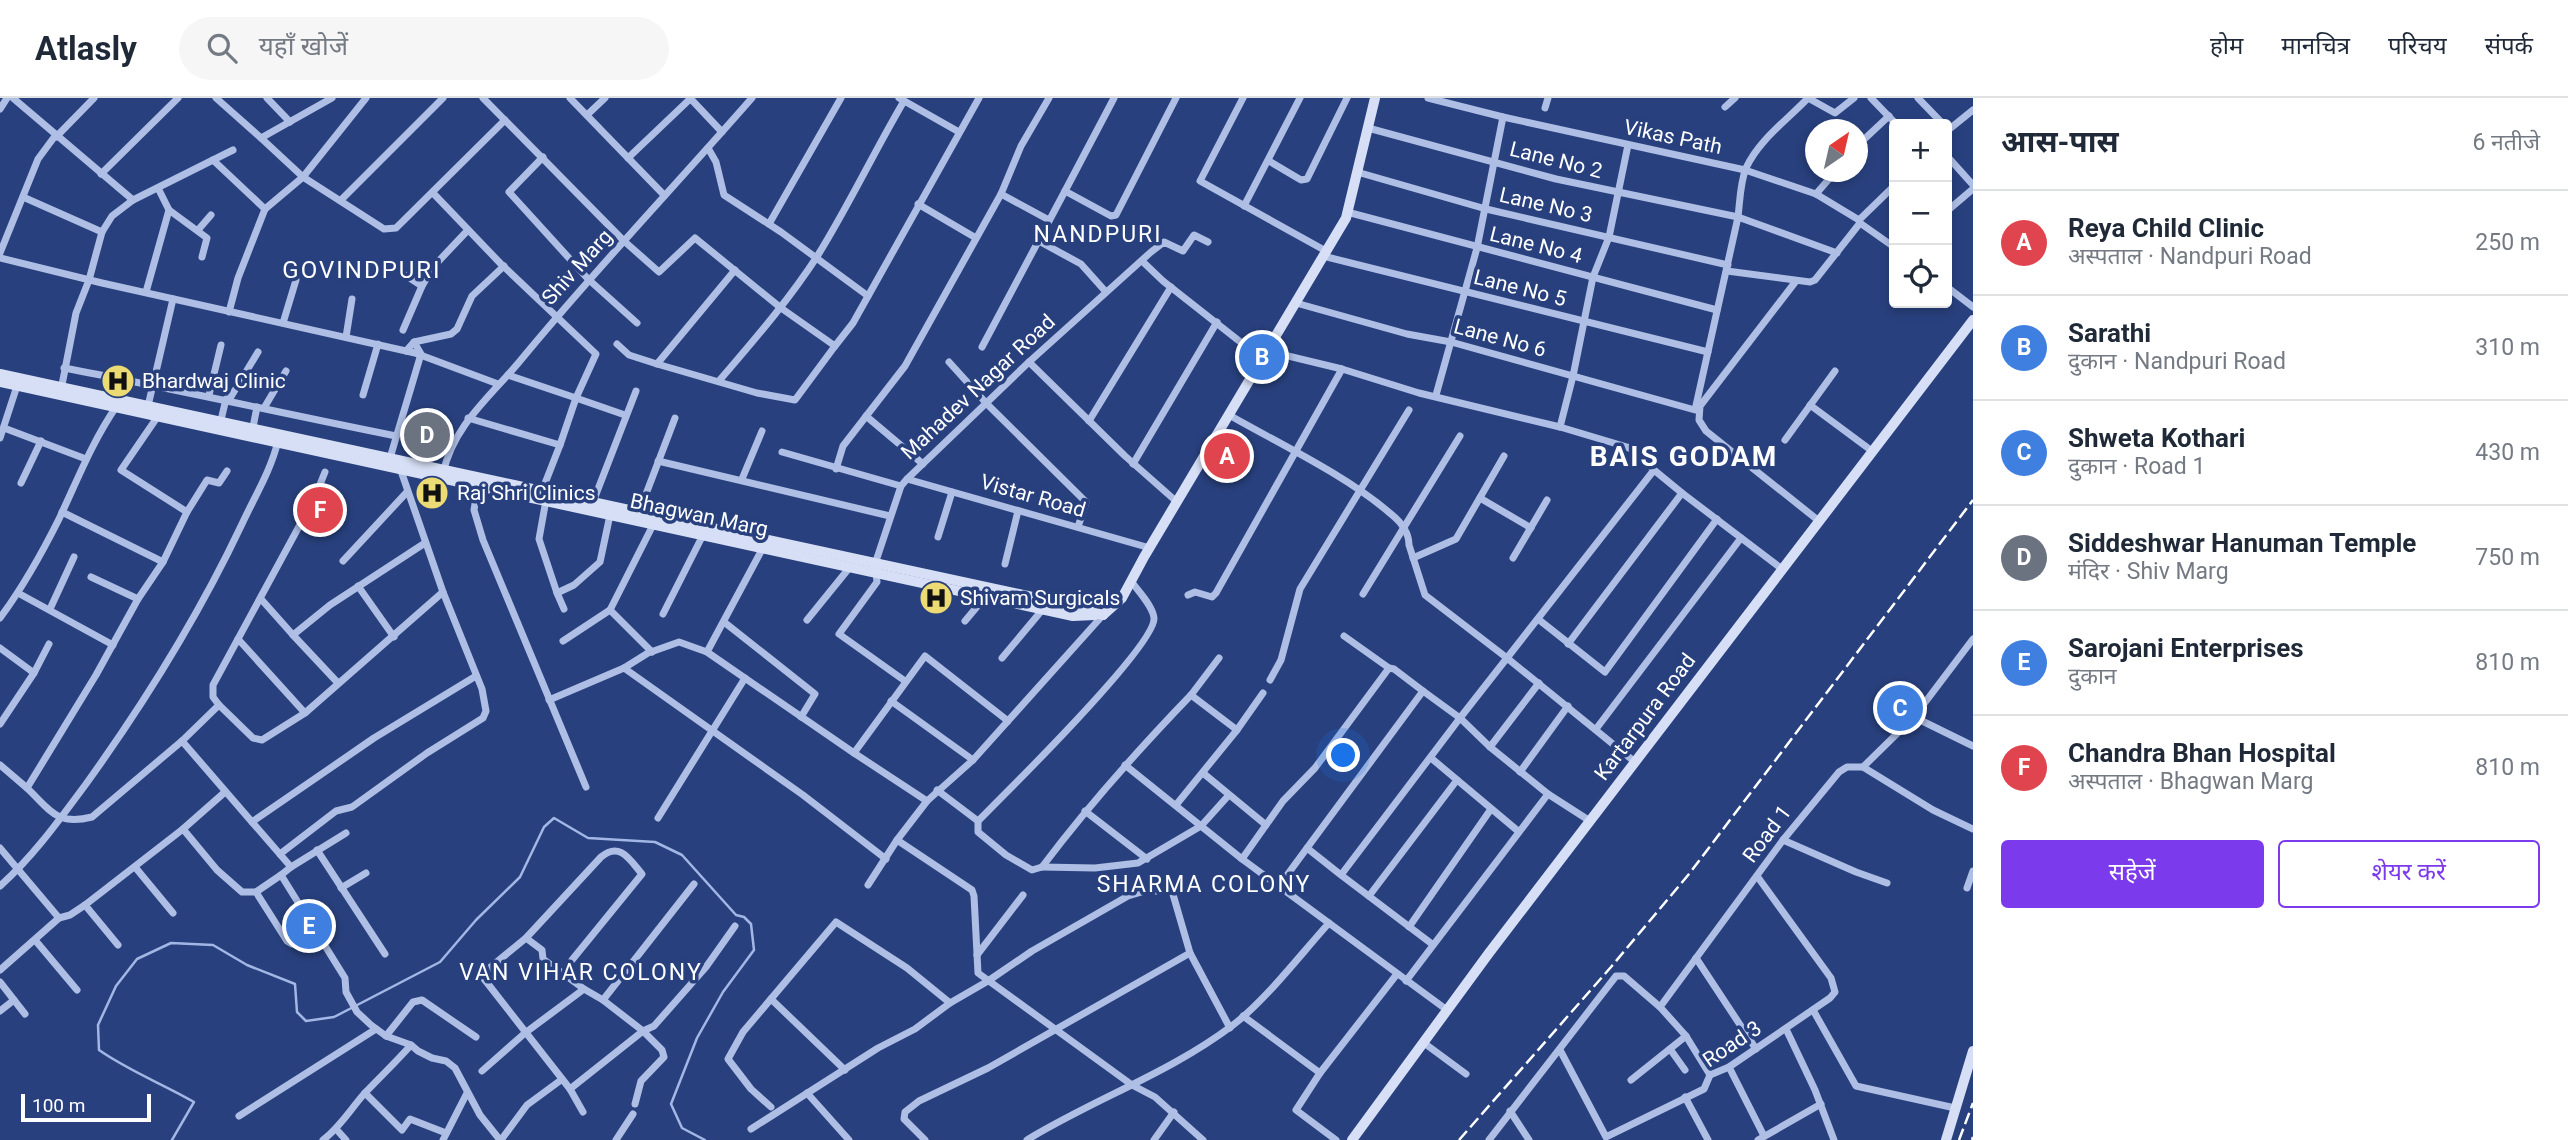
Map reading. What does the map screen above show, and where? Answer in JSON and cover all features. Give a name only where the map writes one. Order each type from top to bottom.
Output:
[{"type":"street","points":[[0,108],[7,98]]},
{"type":"street","points":[[13,98],[133,200]]},
{"type":"street","points":[[94,98],[56,136],[38,159],[0,255],[89,280],[421,354],[498,384]]},
{"type":"street","points":[[101,174],[178,98]]},
{"type":"street","points":[[216,98],[303,177],[384,229],[396,228],[505,120]]},
{"type":"street","points":[[267,98],[290,122]]},
{"type":"street","points":[[261,138],[332,98]]},
{"type":"street","points":[[229,312],[238,278],[265,209],[303,177],[366,98]]},
{"type":"street","points":[[341,200],[443,98]]},
{"type":"street","points":[[483,98],[624,241],[659,272],[695,238],[781,307],[835,346]]},
{"type":"street","points":[[570,98],[664,195]]},
{"type":"street","points":[[587,115],[605,98]]},
{"type":"street","points":[[628,158],[690,98],[722,132]]},
{"type":"street","name":"Shiv Marg","points":[[442,474],[449,452],[468,418],[508,375],[588,279],[752,98]]},
{"type":"street","points":[[769,224],[841,98]]},
{"type":"street","points":[[617,344],[629,355],[757,393],[795,400],[853,323],[978,98]]},
{"type":"street","points":[[836,469],[844,446],[905,366],[1001,194],[1021,146],[1049,98]]},
{"type":"street","points":[[982,347],[1114,98]]},
{"type":"street","points":[[1065,191],[1111,216],[1116,215],[1177,98]]},
{"type":"street","points":[[1244,206],[1300,98]]},
{"type":"street","points":[[1269,161],[1301,180],[1307,179],[1348,98]]},
{"type":"street","points":[[868,885],[897,840],[927,801],[973,760],[1103,615],[1122,598],[1347,212],[1375,98]]},
{"type":"street","name":"Vikas Path","points":[[1428,98],[1745,170],[1816,194],[1891,245]]},
{"type":"street","points":[[1545,108],[1548,98]]},
{"type":"street","points":[[1725,107],[1735,98]]},
{"type":"street","points":[[1708,352],[1728,268],[1745,170],[1768,137],[1808,98],[1835,113],[1854,98]]},
{"type":"street","points":[[1871,98],[1892,119]]},
{"type":"street","points":[[1918,98],[1938,119]]},
{"type":"street","points":[[719,381],[781,307],[816,258],[840,219],[902,99],[959,132]]},
{"type":"street","name":"Lane No 5","points":[[1240,99],[1200,181],[1325,253],[1465,292],[1708,352]]},
{"type":"street","points":[[1952,124],[1973,110]]},
{"type":"street","points":[[1868,136],[1889,116]]},
{"type":"street","points":[[1436,395],[1477,248],[1503,117]]},
{"type":"street","name":"Lane No 2","points":[[1368,128],[1618,193],[1738,217],[1838,253]]},
{"type":"street","points":[[1560,427],[1593,277],[1609,237],[1628,145]]},
{"type":"street","points":[[708,148],[716,162],[724,195],[868,296]]},
{"type":"street","points":[[61,391],[76,313],[89,280],[102,232],[113,216],[133,200],[233,150]]},
{"type":"street","points":[[543,157],[509,192],[588,279],[637,323]]},
{"type":"street","points":[[213,160],[265,209]]},
{"type":"street","points":[[1952,162],[1973,187],[1952,206]]},
{"type":"street","name":"Lane No 3","points":[[1357,172],[1486,209],[1728,268],[1796,281]]},
{"type":"street","points":[[1816,194],[1826,182]]},
{"type":"street","points":[[158,188],[169,210],[198,230],[208,241],[202,257]]},
{"type":"street","points":[[1819,521],[1706,431],[1699,421],[1700,405],[1796,281],[1815,280],[1860,222],[1889,191]]},
{"type":"street","points":[[432,193],[503,266],[596,354],[576,398],[544,496],[539,539],[564,609]]},
{"type":"street","points":[[1001,194],[1049,220]]},
{"type":"street","points":[[23,197],[102,232]]},
{"type":"street","points":[[918,204],[976,238]]},
{"type":"street","points":[[146,292],[169,210]]},
{"type":"street","name":"Lane No 4","points":[[1347,212],[1717,310]]},
{"type":"street","points":[[198,230],[211,215]]},
{"type":"street","points":[[402,330],[434,266],[468,230]]},
{"type":"street","name":"Mahadev Nagar Road","points":[[905,681],[839,634],[877,582],[876,568],[901,486],[1029,362],[1164,242],[1183,251],[1194,234],[1208,242]]},
{"type":"street","points":[[1037,240],[1081,264],[1106,292]]},
{"type":"street","points":[[1142,261],[1171,287],[1264,355],[1342,369],[1419,393],[1560,427],[1627,447],[1637,452],[1682,493],[1782,569]]},
{"type":"street","points":[[406,351],[414,342],[451,334],[457,329],[472,296],[503,266]]},
{"type":"street","points":[[657,363],[734,270]]},
{"type":"street","points":[[405,275],[422,286]]},
{"type":"street","points":[[283,323],[296,280]]},
{"type":"street","points":[[1089,421],[1171,287]]},
{"type":"street","points":[[1952,291],[1973,307]]},
{"type":"street","points":[[148,406],[173,299]]},
{"type":"street","points":[[346,337],[352,299]]},
{"type":"street","name":"Lane No 6","points":[[1296,303],[1408,334],[1451,342],[1695,410],[1708,352]]},
{"type":"street","name":"Kartarpura Road","points":[[1352,1140],[1590,821],[1973,320]]},
{"type":"street","points":[[1133,464],[1217,322]]},
{"type":"street","points":[[390,458],[421,354],[414,342]]},
{"type":"street","points":[[209,395],[221,345]]},
{"type":"street","points":[[363,395],[378,345]]},
{"type":"street","points":[[221,420],[228,400],[258,352]]},
{"type":"street","points":[[949,362],[987,404],[1086,502],[1078,527]]},
{"type":"street","points":[[1029,362],[1133,464],[1177,502]]},
{"type":"street","points":[[64,368],[209,395],[396,436]]},
{"type":"street","points":[[1188,595],[1195,592],[1212,597],[1216,593],[1342,369]]},
{"type":"street","points":[[253,427],[260,408],[286,371]]},
{"type":"street","points":[[1785,440],[1835,371]]},
{"type":"street","name":"Bhagwan Marg","points":[[0,374],[116,407],[278,437],[400,468],[442,474],[544,496],[610,515],[637,517],[653,525],[704,532]]},
{"type":"street","points":[[508,375],[625,415]]},
{"type":"street","name":"Bhagwan Marg","points":[[0,383],[61,391],[221,420],[253,427],[278,437]]},
{"type":"street","points":[[0,438],[18,386]]},
{"type":"street","points":[[593,502],[636,391]]},
{"type":"street","points":[[1810,405],[1872,451]]},
{"type":"street","points":[[0,618],[3,607],[18,593],[62,512],[98,434],[116,407]]},
{"type":"street","points":[[1270,681],[1281,660],[1300,589],[1409,410]]},
{"type":"street","points":[[1229,415],[1360,491],[1392,515],[1409,537],[1409,545],[1425,595],[1568,706],[1635,762]]},
{"type":"street","points":[[158,416],[121,470],[187,512]]},
{"type":"street","points":[[866,416],[923,464]]},
{"type":"street","points":[[468,418],[560,444]]},
{"type":"street","points":[[637,517],[675,418]]},
{"type":"street","points":[[4,428],[86,459]]},
{"type":"street","points":[[742,479],[762,431]]},
{"type":"street","points":[[1363,594],[1460,436]]},
{"type":"street","points":[[0,886],[61,818],[155,684],[224,561],[269,470],[278,437]]},
{"type":"street","points":[[22,483],[41,441]]},
{"type":"street","name":"Bhagwan Marg","points":[[329,449],[390,458],[478,485],[593,502],[637,517],[704,532],[1074,606],[1103,615]]},
{"type":"street","points":[[782,452],[901,486]]},
{"type":"street","points":[[1413,558],[1456,539],[1504,456]]},
{"type":"street","points":[[658,461],[890,516]]},
{"type":"street","points":[[280,854],[336,811],[352,807],[427,753],[483,718],[486,702],[443,592],[400,468]]},
{"type":"street","points":[[1341,875],[1654,470]]},
{"type":"street","points":[[27,788],[113,645],[138,598],[163,562],[187,512],[207,480],[219,483],[227,471]]},
{"type":"street","points":[[325,472],[315,498],[213,685],[214,696],[219,705],[257,741],[262,740],[305,713],[443,592]]},
{"type":"street","name":"Vistar Road","points":[[907,479],[1150,548]]},
{"type":"street","points":[[478,485],[474,510],[477,520],[586,787]]},
{"type":"street","points":[[342,561],[407,492]]},
{"type":"street","points":[[939,537],[952,492]]},
{"type":"street","points":[[1568,644],[1682,493]]},
{"type":"street","points":[[1480,498],[1531,528]]},
{"type":"street","points":[[1513,558],[1547,500]]},
{"type":"street","points":[[1005,564],[1018,511]]},
{"type":"street","points":[[62,512],[163,562]]},
{"type":"street","points":[[557,593],[574,585],[600,562],[610,515]]},
{"type":"street","points":[[1538,620],[1605,672],[1717,519]]},
{"type":"street","points":[[563,641],[610,610],[653,525]]},
{"type":"street","points":[[663,614],[704,532]]},
{"type":"street","points":[[1596,729],[1741,538]]},
{"type":"street","points":[[293,635],[358,586],[425,542]]},
{"type":"street","points":[[707,652],[764,545]]},
{"type":"street","name":"Bhagwan Marg","points":[[764,545],[850,567],[876,568],[1073,616],[1103,615]]},
{"type":"street","points":[[50,608],[74,556]]},
{"type":"street","points":[[807,620],[850,567]]},
{"type":"street","points":[[92,577],[138,598]]},
{"type":"street","points":[[1131,581],[1154,617],[1144,641],[1073,725],[978,821],[978,832],[1006,855],[1032,870],[1042,867],[1095,868],[1138,863],[1201,826],[1228,796]]},
{"type":"street","points":[[358,586],[394,637]]},
{"type":"street","points":[[18,593],[50,608],[113,645]]},
{"type":"street","points":[[965,621],[986,596]]},
{"type":"street","points":[[261,599],[338,683]]},
{"type":"street","points":[[1002,658],[1043,609]]},
{"type":"street","points":[[610,610],[652,652]]},
{"type":"street","points":[[724,622],[815,694],[801,717]]},
{"type":"street","points":[[1344,636],[1460,718],[1520,772],[1590,821]]},
{"type":"street","points":[[238,639],[305,713]]},
{"type":"street","name":"Road 1","points":[[1660,1007],[1783,840],[1839,772],[1847,767],[1863,767],[1914,717],[1973,639]]},
{"type":"street","points":[[549,700],[679,642],[707,652],[927,801]]},
{"type":"street","points":[[0,724],[34,673],[49,644]]},
{"type":"street","points":[[0,648],[34,673]]},
{"type":"street","points":[[854,752],[925,656],[1008,721]]},
{"type":"street","points":[[1042,867],[1085,811],[1191,695],[1219,658]]},
{"type":"street","points":[[624,668],[803,795],[886,859]]},
{"type":"street","points":[[1242,859],[1283,801],[1324,757],[1390,668]]},
{"type":"street","points":[[252,822],[374,737],[476,676]]},
{"type":"street","points":[[658,818],[745,678]]},
{"type":"street","points":[[1490,747],[1539,683]]},
{"type":"street","points":[[1279,886],[1423,691]]},
{"type":"street","points":[[1176,805],[1237,730],[1263,693]]},
{"type":"street","points":[[1191,695],[1237,730]]},
{"type":"street","points":[[891,701],[973,760]]},
{"type":"street","points":[[0,765],[61,818],[74,822],[92,817],[182,741],[219,705]]},
{"type":"street","points":[[1520,772],[1568,706]]},
{"type":"street","points":[[1914,717],[1973,746]]},
{"type":"street","points":[[182,741],[291,867]]},
{"type":"street","points":[[1431,758],[1518,831]]},
{"type":"street","points":[[1125,765],[1242,859],[1447,1010]]},
{"type":"street","points":[[1863,767],[1933,810],[1973,829]]},
{"type":"street","points":[[1202,773],[1266,825]]},
{"type":"street","points":[[1369,896],[1457,780]]},
{"type":"street","points":[[937,790],[978,821]]},
{"type":"street","points":[[0,970],[59,918],[70,915],[85,905],[183,829],[225,792]]},
{"type":"street","points":[[1406,981],[1548,793]]},
{"type":"street","points":[[1409,927],[1492,809]]},
{"type":"street","points":[[1085,811],[1147,859]]},
{"type":"street","points":[[183,829],[225,877],[243,892],[256,892],[346,833]]},
{"type":"street","points":[[897,840],[972,890],[978,974],[1132,1085],[1155,1097],[1203,1140]]},
{"type":"street","points":[[1783,840],[1887,883]]},
{"type":"street","points":[[0,848],[59,918]]},
{"type":"street","points":[[1307,848],[1432,944]]},
{"type":"street","points":[[317,850],[385,954]]},
{"type":"street","points":[[572,960],[642,874],[625,854],[609,850],[526,938],[481,975],[570,1089],[583,1112]]},
{"type":"street","points":[[135,867],[173,913]]},
{"type":"street","points":[[1967,888],[1973,872]]},
{"type":"street","points":[[341,888],[366,873]]},
{"type":"street","points":[[281,875],[345,978],[346,992],[356,1012],[386,1036],[411,1045],[432,1058],[446,1061],[455,1068],[480,1115],[500,1140],[527,1105],[561,1080]]},
{"type":"street","name":"Road 3","points":[[1560,1050],[1604,1139],[1704,1089],[1710,1075],[1729,1067],[1830,998],[1836,986],[1758,876]]},
{"type":"street","points":[[603,1000],[694,884]]},
{"type":"street","points":[[751,1129],[878,1048],[915,1029],[950,1003],[1032,951],[1128,896],[1145,891],[1172,891],[1190,953],[1230,1028]]},
{"type":"street","points":[[256,892],[287,942],[292,944],[315,928]]},
{"type":"street","points":[[977,955],[1023,895]]},
{"type":"street","points":[[85,905],[118,945]]},
{"type":"street","points":[[771,1107],[751,1088],[728,1059],[743,1032],[836,922],[907,968],[950,1003]]},
{"type":"street","points":[[1027,1140],[1066,1116],[1132,1085],[1204,1046],[1230,1028],[1329,923]]},
{"type":"street","points":[[570,1089],[643,1031],[654,1026],[735,926]]},
{"type":"street","points":[[526,938],[542,950],[543,959],[603,1000],[643,1031],[662,1050],[664,1057],[640,1081],[635,1104]]},
{"type":"street","points":[[35,940],[77,990]]},
{"type":"street","points":[[925,1140],[904,1119],[905,1112],[919,1101],[988,1068],[1190,953]]},
{"type":"street","points":[[1696,958],[1756,1049]]},
{"type":"street","points":[[1336,1140],[1297,1110],[1320,1073],[1397,974]]},
{"type":"street","points":[[1489,1140],[1616,976],[1624,976],[1660,1007],[1686,1036],[1710,1075]]},
{"type":"street","points":[[0,982],[25,1014]]},
{"type":"street","points":[[482,1071],[525,1033],[584,989]]},
{"type":"street","points":[[386,1036],[417,999],[476,1037]]},
{"type":"street","points":[[771,999],[845,1070]]},
{"type":"street","points":[[0,1011],[14,1000]]},
{"type":"street","points":[[1814,1010],[1856,1086],[1955,1108]]},
{"type":"street","points":[[1243,1016],[1320,1073]]},
{"type":"street","points":[[239,1116],[376,1029]]},
{"type":"street","points":[[1786,1029],[1821,1104],[1833,1140]]},
{"type":"street","points":[[1631,1080],[1686,1036]]},
{"type":"street","points":[[1424,1042],[1466,1074]]},
{"type":"street","points":[[323,1140],[337,1129],[365,1093],[390,1070],[411,1045]]},
{"type":"street","points":[[1670,1049],[1685,1070]]},
{"type":"street","points":[[1946,1140],[1973,1051]]},
{"type":"street","points":[[1729,1067],[1761,1138],[1821,1104]]},
{"type":"street","points":[[365,1093],[402,1130],[410,1119],[444,1137],[467,1093]]},
{"type":"street","points":[[807,1093],[849,1140]]},
{"type":"street","points":[[1685,1097],[1708,1140]]},
{"type":"street","points":[[1510,1111],[1530,1140]]},
{"type":"street","points":[[1154,1140],[1174,1112]]},
{"type":"street","points":[[616,1140],[633,1114]]},
{"type":"street","points":[[337,1129],[346,1140]]},
{"type":"waterway","points":[[172,1140],[194,1102],[99,1050],[98,1025],[116,986],[137,959],[171,943],[213,945],[247,965],[295,984],[297,1012],[306,1021],[334,1017],[440,962],[476,920],[520,877],[544,827],[554,818],[588,838],[655,842],[682,855],[736,915],[744,917],[751,924],[754,950],[723,992],[697,1038],[671,1104],[682,1128],[705,1140]]},
{"type":"railway","points":[[1459,1140],[1689,874],[1973,500]]},
{"type":"railway","points":[[1959,1140],[1973,1103]]},
{"type":"place","name":"Sarathi","points":[[1262,357]]},
{"type":"place","name":"Bhardwaj Clinic","points":[[118,381]]},
{"type":"place","name":"Siddeshwar Hanuman Temple","points":[[427,435]]},
{"type":"place","name":"Reya Child Clinic","points":[[1227,456]]},
{"type":"place","name":"Raj Shri Clinics","points":[[432,493]]},
{"type":"place","name":"Chandra Bhan Hospital","points":[[320,510]]},
{"type":"place","name":"Shivam Surgicals","points":[[936,598]]},
{"type":"place","name":"Shweta Kothari","points":[[1900,708]]},
{"type":"place","name":"Sarojani Enterprises","points":[[309,926]]},
{"type":"district","name":"NANDPURI","points":[[1098,234]]},
{"type":"district","name":"GOVINDPURI","points":[[362,270]]},
{"type":"district","name":"BAIS GODAM","points":[[1684,456]]},
{"type":"district","name":"SHARMA COLONY","points":[[1204,884]]},
{"type":"district","name":"VAN VIHAR COLONY","points":[[581,972]]}]
